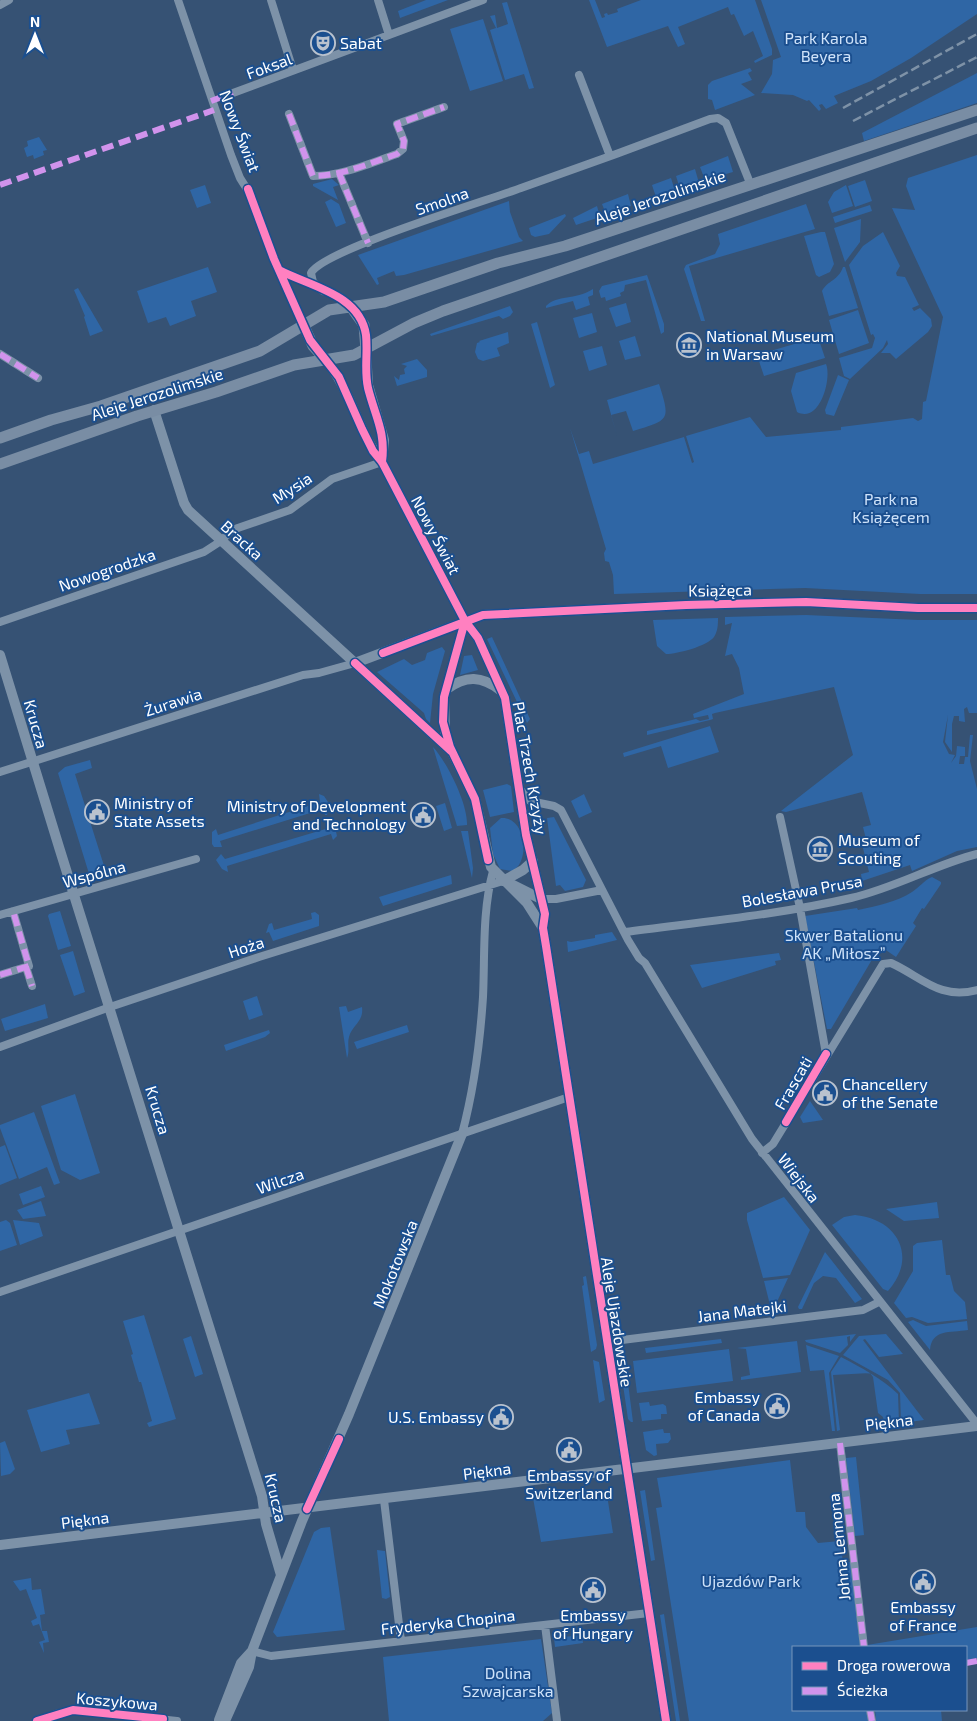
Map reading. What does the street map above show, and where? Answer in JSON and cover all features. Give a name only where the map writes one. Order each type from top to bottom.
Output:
[{"type":"main road","name":"Aleje Jerozolimskie","points":[[351,307],[384,302],[508,260],[565,246],[750,183],[977,110]]},
{"type":"main road","points":[[366,350],[364,325],[351,307],[329,310],[304,326],[313,346],[324,359],[349,357],[366,350],[414,323],[443,311],[977,128]]},
{"type":"main road","name":"Aleje Jerozolimskie","points":[[0,438],[51,420],[101,406],[260,351],[304,326]]},
{"type":"main road","name":"Aleje Jerozolimskie","points":[[0,464],[154,410],[216,392],[300,363],[324,359]]},
{"type":"street","points":[[0,5],[9,0]]},
{"type":"street","name":"Nowy Świat","points":[[178,0],[218,121],[238,174],[250,194],[279,270],[304,326]]},
{"type":"street","points":[[271,0],[294,70]]},
{"type":"street","points":[[378,0],[389,35]]},
{"type":"street","name":"Foksal","points":[[233,93],[389,35],[466,3],[483,0]]},
{"type":"street","points":[[580,75],[610,156]]},
{"type":"street","points":[[289,114],[313,176],[339,173],[401,151],[404,144],[397,124],[444,107]]},
{"type":"street","name":"Smolna","points":[[324,290],[311,278],[315,267],[341,253],[374,239],[710,119],[718,118],[726,123],[750,183]]},
{"type":"street","points":[[339,173],[354,214],[368,243]]},
{"type":"street","points":[[279,270],[340,297],[351,307]]},
{"type":"street","points":[[366,350],[368,385],[384,440],[382,462]]},
{"type":"street","points":[[0,354],[38,378]]},
{"type":"street","name":"Nowy Świat","points":[[324,359],[339,377],[362,429],[382,462],[465,621]]},
{"type":"street","name":"Bracka","points":[[154,410],[184,503],[194,516],[355,663]]},
{"type":"street","name":"Mysia","points":[[221,541],[235,528],[290,510],[332,479],[382,462]]},
{"type":"street","name":"Nowogrodzka","points":[[0,622],[204,552],[221,541]]},
{"type":"street","name":"Książęca","points":[[465,621],[482,615],[713,604],[806,602],[918,608],[977,608]]},
{"type":"street","points":[[452,752],[355,663],[465,621]]},
{"type":"street","points":[[465,621],[447,689],[443,722],[452,752],[475,799],[488,860],[493,871],[527,903],[543,928]]},
{"type":"street","name":"Plac Trzech Krzyży","points":[[465,621],[475,634],[502,691],[511,729],[532,861],[545,914],[543,928]]},
{"type":"street","name":"Krucza","points":[[0,655],[262,1496],[281,1575]]},
{"type":"street","name":"Żurawia","points":[[0,772],[303,675],[319,673],[355,663]]},
{"type":"street","points":[[447,689],[462,682],[480,678],[502,691]]},
{"type":"street","name":"Plac Trzech Krzyży","points":[[520,789],[530,801],[554,806],[561,810],[625,932]]},
{"type":"street","points":[[780,817],[800,908],[826,1054]]},
{"type":"street","name":"Bolesława Prusa","points":[[625,932],[800,908],[872,893],[977,854]]},
{"type":"street","name":"Wspólna","points":[[0,915],[196,859]]},
{"type":"street","points":[[503,881],[523,870],[532,861]]},
{"type":"street","name":"Mokotowska","points":[[221,1721],[236,1687],[241,1663],[252,1651],[307,1510],[423,1236],[462,1134],[476,1068],[481,1026],[486,912],[493,871]]},
{"type":"street","points":[[503,881],[541,899],[556,899],[602,890]]},
{"type":"street","name":"Hoża","points":[[0,1046],[110,1007],[447,897],[503,881]]},
{"type":"street","points":[[0,975],[29,966],[13,911]]},
{"type":"street","name":"Aleje Ujazdowskie","points":[[543,928],[666,1721]]},
{"type":"street","name":"Wiejska","points":[[625,932],[735,1115],[762,1153],[977,1425]]},
{"type":"street","name":"Frascati","points":[[762,1153],[773,1144],[880,967],[886,962],[940,990],[964,993],[977,990]]},
{"type":"street","points":[[26,967],[32,986]]},
{"type":"street","name":"Wilcza","points":[[0,1292],[569,1097]]},
{"type":"street","name":"Jana Matejki","points":[[606,1342],[863,1310],[879,1302]]},
{"type":"street","name":"Piękna","points":[[0,1545],[307,1510],[977,1425]]},
{"type":"street","name":"Johna Lennona","points":[[840,1443],[864,1646]]},
{"type":"street","points":[[384,1500],[400,1641]]},
{"type":"street","name":"Fryderyka Chopina","points":[[252,1651],[271,1656],[649,1613]]},
{"type":"street","points":[[545,1625],[557,1721]]},
{"type":"street","name":"Koszykowa","points":[[56,1714],[73,1710],[177,1721]]},
{"type":"green space","points":[[426,0],[448,0],[400,18],[398,11]]},
{"type":"green space","points":[[589,0],[595,0],[602,18],[605,17],[604,14],[607,13],[608,15],[618,12],[617,9],[641,0],[755,0],[772,49],[772,55],[755,63],[754,61],[763,56],[753,31],[744,36],[734,14],[731,15],[728,7],[678,27],[685,44],[678,47],[668,26],[607,47]]},
{"type":"green space","name":"Park Karola Beyera","points":[[761,0],[977,0],[977,14],[911,58],[871,81],[834,96],[838,103],[826,109],[822,104],[819,105],[821,109],[819,111],[809,100],[807,101],[793,95],[761,93],[772,74],[773,60],[781,57]]},
{"type":"green space","points":[[507,2],[534,88],[529,89],[524,74],[505,80],[490,30],[496,28],[490,16],[495,15],[497,28],[508,24],[502,3]]},
{"type":"green space","points":[[483,19],[503,81],[470,91],[450,29]]},
{"type":"green space","points":[[750,68],[752,71],[748,73],[752,80],[741,84],[755,95],[715,110],[712,100],[708,99],[708,85],[712,81]]},
{"type":"green space","points":[[977,73],[977,103],[864,141],[862,133]]},
{"type":"green space","points":[[39,137],[47,150],[43,151],[44,155],[34,159],[33,155],[27,157],[24,148],[28,146],[27,141]]},
{"type":"green space","name":"Park na Książęcem","points":[[977,155],[977,594],[920,594],[805,588],[614,594],[613,575],[609,562],[605,561],[604,553],[606,549],[570,428],[579,454],[589,451],[593,464],[684,437],[692,463],[694,462],[686,436],[750,417],[766,437],[841,430],[841,427],[913,418],[918,421],[922,419],[923,402],[926,401],[943,317],[892,208],[915,210],[906,186],[908,178]]},
{"type":"green space","points":[[728,156],[733,172],[705,180],[700,167]]},
{"type":"green space","points":[[695,169],[699,183],[680,189],[676,176]]},
{"type":"green space","points":[[671,178],[675,191],[656,197],[652,185]]},
{"type":"green space","points":[[332,179],[339,185],[333,187],[338,200],[313,186],[313,184]]},
{"type":"green space","points":[[865,180],[872,201],[855,207],[848,186]]},
{"type":"green space","points":[[205,185],[211,203],[197,208],[190,190]]},
{"type":"green space","points":[[846,185],[853,206],[832,213],[828,202],[834,192]]},
{"type":"green space","points":[[628,194],[631,206],[606,214],[602,204]]},
{"type":"green space","points":[[331,199],[339,204],[346,223],[336,227],[325,202]]},
{"type":"green space","points":[[509,201],[510,212],[519,237],[523,241],[404,275],[396,276],[394,271],[377,278],[379,284],[377,285],[358,255]]},
{"type":"green space","points":[[806,204],[815,229],[689,266],[705,321],[701,321],[684,269],[686,265],[715,254],[720,244],[718,234]]},
{"type":"green space","points":[[870,205],[872,211],[835,223],[833,217]]},
{"type":"green space","points":[[597,206],[600,217],[576,225],[573,218]]},
{"type":"green space","points":[[565,214],[566,216],[549,234],[535,237],[531,235],[529,228]]},
{"type":"green space","points":[[861,219],[860,242],[845,262],[834,228]]},
{"type":"green space","points":[[825,232],[834,264],[830,272],[819,277],[816,275],[804,236]]},
{"type":"green space","points":[[883,232],[900,266],[896,273],[897,276],[905,277],[919,305],[912,308],[914,311],[920,308],[931,319],[932,326],[928,332],[896,359],[890,353],[881,353],[888,344],[887,340],[883,348],[850,379],[844,376],[839,358],[872,348],[875,338],[873,334],[871,335],[849,265],[863,246]]},
{"type":"green space","points":[[208,267],[217,292],[191,301],[196,316],[170,326],[166,317],[148,323],[137,291]]},
{"type":"green space","points":[[843,267],[845,267],[858,308],[829,316],[822,291],[839,275]]},
{"type":"green space","points":[[647,275],[664,324],[664,332],[661,334],[646,280],[625,285],[624,291],[620,293],[621,296],[606,301],[605,297],[601,298],[599,291],[602,286]]},
{"type":"green space","points":[[78,288],[103,331],[90,336],[85,316],[74,290]]},
{"type":"green space","points":[[593,289],[593,295],[588,297],[590,305],[576,310],[573,301],[546,308],[551,302],[586,293]]},
{"type":"green space","points":[[626,303],[631,322],[616,327],[609,308]]},
{"type":"green space","points":[[510,306],[513,312],[510,316],[503,319],[499,316],[431,336],[430,334]]},
{"type":"green space","points":[[858,310],[869,343],[839,354],[829,320]]},
{"type":"green space","points":[[592,313],[597,332],[579,338],[573,318]]},
{"type":"green space","points":[[537,322],[555,385],[550,388],[531,324]]},
{"type":"green space","points":[[508,332],[509,343],[497,348],[500,356],[483,361],[478,359],[475,352],[479,341]]},
{"type":"green space","points":[[635,336],[641,356],[625,360],[619,341]]},
{"type":"green space","points":[[818,337],[825,358],[764,376],[757,355]]},
{"type":"green space","points":[[602,346],[607,365],[589,371],[583,351]]},
{"type":"green space","points":[[417,359],[427,370],[427,377],[397,386],[394,376],[399,380],[400,375],[405,374],[404,369],[407,366],[401,364]]},
{"type":"green space","points":[[826,364],[826,389],[818,406],[812,412],[805,414],[797,412],[791,391],[796,373]]},
{"type":"green space","points":[[838,375],[849,380],[834,416],[826,414],[825,410]]},
{"type":"green space","points":[[659,384],[666,412],[660,421],[633,431],[626,411],[611,415],[607,400]]},
{"type":"green space","points":[[806,615],[918,620],[977,620],[977,713],[969,713],[967,707],[964,709],[965,722],[959,721],[959,716],[954,716],[952,724],[952,752],[945,742],[948,715],[943,742],[949,754],[955,755],[951,763],[956,756],[957,746],[965,747],[965,756],[960,756],[959,764],[964,764],[965,757],[968,757],[970,735],[973,735],[970,761],[977,789],[977,847],[957,851],[912,871],[910,865],[862,881],[861,874],[869,872],[863,848],[868,847],[863,827],[871,825],[862,792],[786,812],[781,811],[853,755],[834,687],[715,713],[712,714],[713,719],[710,720],[647,735],[647,731],[696,719],[700,721],[709,719],[708,715],[694,718],[693,714],[744,694],[739,668],[732,654],[725,656],[732,623],[725,625],[725,617]]},
{"type":"green space","points":[[718,618],[718,628],[714,637],[699,646],[685,651],[666,654],[657,646],[653,620]]},
{"type":"green space","points":[[492,637],[530,719],[527,723],[487,639]]},
{"type":"green space","points":[[442,647],[445,651],[433,694],[430,723],[424,713],[377,672],[404,659],[412,665],[425,660],[427,653]]},
{"type":"green space","points":[[472,655],[478,670],[460,675],[464,656]]},
{"type":"green space","points":[[710,726],[719,752],[668,768],[661,746],[624,757],[623,753]]},
{"type":"green space","points":[[433,747],[456,784],[464,806],[467,825],[457,826]]},
{"type":"green space","points":[[90,760],[92,768],[75,774],[106,872],[90,877],[58,773],[65,767]]},
{"type":"green space","points":[[507,784],[511,786],[514,812],[490,817],[483,790]]},
{"type":"green space","points":[[319,794],[324,796],[330,805],[327,815],[325,815],[323,809],[220,841],[222,847],[214,847],[212,844],[212,832],[216,829],[218,835],[320,802]]},
{"type":"green space","points":[[584,794],[592,812],[579,818],[571,801]]},
{"type":"green space","points":[[445,803],[452,828],[444,831],[436,806]]},
{"type":"green space","points":[[554,817],[586,880],[583,887],[565,891],[560,885],[556,886],[547,818]]},
{"type":"green space","points":[[501,818],[509,819],[516,824],[523,840],[522,859],[512,871],[500,869],[493,854],[490,828]]},
{"type":"green space","points":[[328,823],[334,823],[337,836],[333,840],[331,834],[227,866],[228,872],[222,869],[216,860],[221,854],[225,859],[329,828]]},
{"type":"green space","points":[[461,831],[468,831],[473,868],[472,878]]},
{"type":"green space","points":[[451,875],[452,884],[383,906],[379,897]]},
{"type":"green space","name":"Skwer Batalionu AK „Miłosz”","points":[[932,877],[941,882],[941,884],[924,909],[922,908],[913,923],[916,926],[896,957],[880,946],[831,1029],[827,1029],[805,916],[857,908],[858,910],[886,903],[915,890]]},
{"type":"green space","points":[[60,911],[71,946],[58,950],[48,916]]},
{"type":"green space","points":[[315,912],[319,915],[319,926],[273,941],[269,932],[266,933],[269,924],[272,923],[274,930],[312,919],[311,913]]},
{"type":"green space","points":[[612,932],[617,940],[568,952],[567,941],[595,938],[595,935]]},
{"type":"green space","points":[[73,951],[85,992],[74,996],[60,955]]},
{"type":"green space","points":[[779,953],[781,960],[775,961],[776,965],[702,988],[690,965]]},
{"type":"green space","points":[[257,996],[263,1015],[249,1020],[243,1001]]},
{"type":"green space","points":[[45,1004],[48,1018],[5,1031],[1,1019]]},
{"type":"green space","points":[[346,1006],[348,1012],[362,1007],[360,1020],[349,1037],[347,1058],[339,1007]]},
{"type":"green space","points":[[407,1025],[409,1032],[357,1049],[354,1042]]},
{"type":"green space","points":[[269,1030],[270,1033],[265,1037],[226,1051],[224,1045]]},
{"type":"green space","points":[[75,1094],[100,1173],[80,1180],[61,1170],[41,1106]]},
{"type":"green space","points":[[810,1101],[823,1120],[803,1123],[800,1117]]},
{"type":"green space","points":[[34,1112],[60,1183],[54,1185],[47,1167],[19,1179],[0,1128],[0,1125]]},
{"type":"green space","points":[[5,1145],[17,1178],[0,1185],[0,1147]]},
{"type":"green space","points":[[41,1186],[45,1197],[23,1205],[19,1194]]},
{"type":"green space","points":[[784,1197],[810,1230],[790,1275],[763,1278],[747,1220],[747,1213]]},
{"type":"green space","points":[[41,1201],[46,1216],[23,1219],[17,1210]]},
{"type":"green space","points":[[937,1202],[939,1218],[904,1221],[886,1209]]},
{"type":"green space","points":[[855,1215],[870,1218],[883,1224],[899,1242],[902,1253],[902,1265],[897,1278],[888,1291],[883,1289],[832,1225],[844,1217]]},
{"type":"green space","points":[[6,1220],[10,1223],[17,1245],[0,1251],[0,1222]]},
{"type":"green space","points":[[13,1220],[39,1223],[43,1236],[20,1245]]},
{"type":"green space","points":[[942,1240],[946,1275],[950,1275],[954,1291],[965,1302],[967,1319],[928,1323],[912,1317],[906,1318],[894,1303],[913,1271],[913,1246],[917,1243]]},
{"type":"green space","points":[[825,1252],[862,1299],[855,1303],[836,1278],[823,1276],[814,1283],[802,1309],[799,1309],[798,1307]]},
{"type":"green space","points":[[586,1276],[597,1345],[596,1349],[591,1352],[582,1286],[584,1285],[583,1277]]},
{"type":"green space","points":[[788,1278],[776,1304],[770,1305],[764,1281]]},
{"type":"green space","points":[[144,1315],[176,1419],[149,1427],[147,1423],[152,1421],[131,1355],[133,1354],[123,1321]]},
{"type":"green space","points":[[913,1320],[926,1326],[967,1321],[968,1330],[938,1335],[931,1343],[930,1350],[908,1322]]},
{"type":"green space","points":[[856,1334],[850,1342],[850,1336],[847,1337],[848,1345],[840,1353],[806,1342],[805,1340]]},
{"type":"green space","points":[[886,1334],[903,1354],[879,1357],[865,1339],[863,1340],[924,1420],[901,1423],[900,1393],[888,1380],[843,1355],[859,1336]]},
{"type":"green space","points":[[191,1336],[203,1374],[195,1377],[183,1339]]},
{"type":"green space","points":[[721,1339],[722,1343],[646,1353],[645,1348]]},
{"type":"green space","points":[[797,1341],[801,1372],[741,1380],[741,1377],[750,1375],[746,1349],[737,1348]]},
{"type":"green space","points":[[623,1344],[633,1422],[628,1419],[618,1351],[619,1346]]},
{"type":"green space","points":[[806,1345],[839,1356],[829,1373],[835,1431],[832,1431],[824,1370],[810,1371]]},
{"type":"green space","points":[[729,1349],[733,1381],[637,1393],[633,1361]]},
{"type":"green space","points":[[841,1357],[870,1373],[833,1375],[840,1430],[837,1431],[831,1372]]},
{"type":"green space","points":[[593,1360],[599,1362],[605,1400],[599,1403]]},
{"type":"green space","points":[[870,1373],[898,1394],[899,1423],[884,1425],[883,1417],[878,1413],[873,1377]]},
{"type":"green space","points":[[89,1393],[100,1424],[66,1430],[70,1444],[41,1452],[27,1410]]},
{"type":"green space","points":[[649,1402],[650,1406],[663,1404],[666,1406],[667,1414],[661,1414],[661,1419],[642,1421],[639,1403]]},
{"type":"green space","points":[[663,1429],[664,1433],[670,1433],[671,1439],[668,1443],[656,1444],[657,1455],[654,1456],[646,1450],[643,1432]]},
{"type":"green space","points":[[5,1441],[15,1469],[10,1474],[1,1476],[0,1443]]},
{"type":"green space","points":[[856,1457],[864,1535],[855,1536],[846,1458]]},
{"type":"green space","name":"Ujazdów Park","points":[[790,1460],[796,1512],[805,1512],[806,1527],[818,1543],[840,1541],[843,1562],[851,1562],[861,1646],[792,1646],[792,1711],[868,1711],[869,1721],[689,1721],[656,1508],[662,1507],[657,1478]]},
{"type":"green space","points":[[600,1490],[607,1495],[613,1533],[541,1542],[533,1498]]},
{"type":"green space","points":[[645,1490],[655,1560],[651,1561],[640,1491]]},
{"type":"green space","points":[[330,1527],[345,1630],[277,1637],[273,1632],[314,1532],[321,1528]]},
{"type":"green space","points":[[377,1550],[385,1551],[390,1597],[386,1599],[382,1598]]},
{"type":"green space","points":[[31,1578],[32,1590],[41,1589],[45,1614],[40,1615],[42,1631],[47,1631],[49,1642],[43,1643],[44,1653],[39,1642],[45,1640],[39,1624],[33,1626],[31,1621],[37,1618],[26,1589],[20,1591],[13,1581]]},
{"type":"green space","points":[[664,1614],[680,1721],[676,1721],[660,1615]]},
{"type":"green space","points":[[977,1627],[977,1658],[967,1660],[967,1646],[867,1645]]},
{"type":"green space","points":[[582,1635],[583,1643],[555,1647],[554,1638]]},
{"type":"green space","name":"Dolina Szwajcarska","points":[[541,1639],[552,1713],[543,1721],[389,1721],[383,1657]]},
{"type":"green space","points":[[875,1711],[941,1711],[942,1721],[876,1721]]},
{"type":"railway","points":[[843,108],[977,34]]},
{"type":"railway","points":[[853,121],[977,57]]},
{"type":"marked path","points":[[211,101],[233,93]]},
{"type":"marked path","points":[[289,114],[313,176],[335,174],[397,154],[403,149],[404,141],[397,124],[444,107]]},
{"type":"marked path","points":[[0,185],[214,110]]},
{"type":"marked path","points":[[339,173],[368,243]]},
{"type":"marked path","points":[[0,354],[38,378]]},
{"type":"marked path","points":[[0,975],[29,966],[13,911]]},
{"type":"marked path","points":[[26,967],[32,986]]},
{"type":"marked path","points":[[840,1443],[864,1646]]},
{"type":"marked path","points":[[967,1663],[977,1661]]},
{"type":"marked path","points":[[870,1711],[872,1721]]},
{"type":"cycle path","points":[[248,189],[274,259],[310,340],[339,377],[373,451],[382,462],[465,621],[478,638],[505,698],[526,835],[545,914],[543,928],[666,1721]]},
{"type":"cycle path","points":[[279,270],[332,293],[354,310],[362,321],[366,335],[367,381],[381,433],[382,462]]},
{"type":"cycle path","points":[[383,653],[483,615],[686,605],[806,602],[918,608],[977,608]]},
{"type":"cycle path","points":[[465,621],[444,697],[443,722],[450,747],[475,799],[488,860]]},
{"type":"cycle path","points":[[355,663],[451,751]]},
{"type":"cycle path","points":[[786,1122],[826,1054]]},
{"type":"cycle path","points":[[307,1509],[339,1439]]},
{"type":"cycle path","points":[[37,1721],[73,1710],[163,1719]]},
{"type":"place","name":"Sabat","points":[[323,43]]},
{"type":"place","name":"National Museum in Warsaw","points":[[689,345]]},
{"type":"place","name":"Ministry of State Assets","points":[[97,812]]},
{"type":"place","name":"Ministry of Development and Technology","points":[[423,815]]},
{"type":"place","name":"Museum of Scouting","points":[[820,849]]},
{"type":"place","name":"Chancellery of the Senate","points":[[825,1093]]},
{"type":"place","name":"Embassy of Canada","points":[[777,1406]]},
{"type":"place","name":"U.S. Embassy","points":[[501,1417]]},
{"type":"place","name":"Embassy of Switzerland","points":[[569,1450]]},
{"type":"place","name":"Embassy of France","points":[[923,1582]]},
{"type":"place","name":"Embassy of Hungary","points":[[593,1590]]}]
